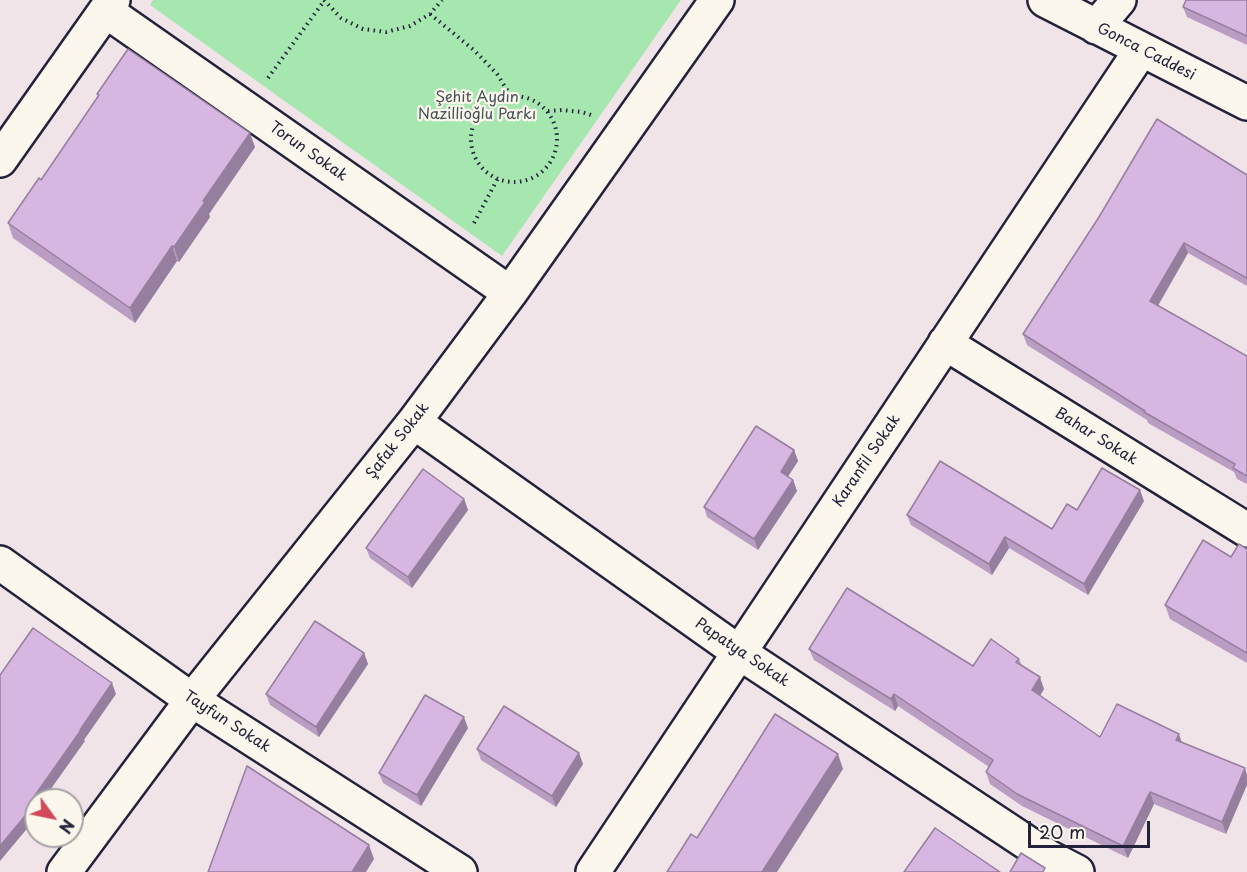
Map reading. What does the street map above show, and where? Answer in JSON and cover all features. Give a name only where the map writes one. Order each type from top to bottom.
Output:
[{"type":"street","name":"Şafak Sokak","points":[[64,872],[192,700],[414,422],[510,293],[717,0]]},
{"type":"street","name":"Gonca Caddesi","points":[[1045,0],[1247,104]]},
{"type":"street","points":[[1096,27],[1119,0]]},
{"type":"street","name":"Torun Sokak","points":[[110,6],[510,293]]},
{"type":"street","points":[[0,160],[110,6]]},
{"type":"street","name":"Karanfil Sokak","points":[[593,872],[1141,50]]},
{"type":"street","name":"Bahar Sokak","points":[[945,343],[1247,530]]},
{"type":"street","name":"Papatya Sokak","points":[[414,422],[740,653],[1050,858],[1077,872]]},
{"type":"street","name":"Tayfun Sokak","points":[[0,563],[192,700],[460,872]]},
{"type":"path","points":[[263,86],[324,0],[341,18],[363,29],[387,32],[410,26],[430,14],[442,0]]},
{"type":"path","points":[[430,14],[475,51],[497,74],[511,96]]},
{"type":"path","points":[[524,96],[537,102],[548,111],[555,123],[556,150],[550,162],[540,173],[526,180],[512,182],[498,178],[485,171],[476,159],[472,144],[472,130],[477,117],[486,106],[498,99],[524,96]]},
{"type":"path","points":[[458,257],[498,178]]},
{"type":"green space","name":"Şehit Aydın Nazillioğlu Parkı","points":[[153,0],[681,0],[502,256],[150,5]]},
{"type":"building","points":[[1186,0],[1247,0],[1247,36],[1183,7]]},
{"type":"building","points":[[128,49],[250,133],[203,201],[205,202],[130,308],[8,223],[39,178],[41,180]]},
{"type":"building","points":[[1157,119],[1247,175],[1247,278],[1184,243],[1150,301],[1247,356],[1247,476],[1233,468],[1235,464],[1144,412],[1023,334],[1099,217]]},
{"type":"building","points":[[756,426],[794,450],[781,472],[793,480],[754,539],[704,507]]},
{"type":"building","points":[[940,461],[1052,529],[1067,504],[1077,510],[1102,468],[1140,490],[1084,584],[1005,537],[989,564],[907,515]]},
{"type":"building","points":[[423,469],[464,499],[408,577],[366,548]]},
{"type":"building","points":[[1203,540],[1231,557],[1239,544],[1247,549],[1247,653],[1165,605]]},
{"type":"building","points":[[847,588],[973,666],[991,639],[1019,659],[1016,662],[1040,677],[1032,690],[1100,737],[1117,704],[1179,734],[1176,740],[1245,768],[1222,822],[1150,792],[1123,846],[1017,794],[986,772],[993,760],[894,694],[891,699],[809,649]]},
{"type":"building","points":[[315,621],[364,653],[316,727],[266,694]]},
{"type":"building","points":[[33,628],[112,683],[40,788],[24,788],[24,817],[0,846],[0,675]]},
{"type":"building","points":[[425,695],[464,717],[417,795],[379,773]]},
{"type":"building","points":[[504,706],[579,753],[552,796],[477,749]]},
{"type":"building","points":[[775,714],[838,754],[762,872],[667,872],[691,834],[697,838]]},
{"type":"building","points":[[247,766],[369,845],[352,872],[208,872]]},
{"type":"building","points":[[935,828],[1000,872],[904,872]]},
{"type":"building","points":[[1021,853],[1045,868],[1043,872],[1010,872]]}]
